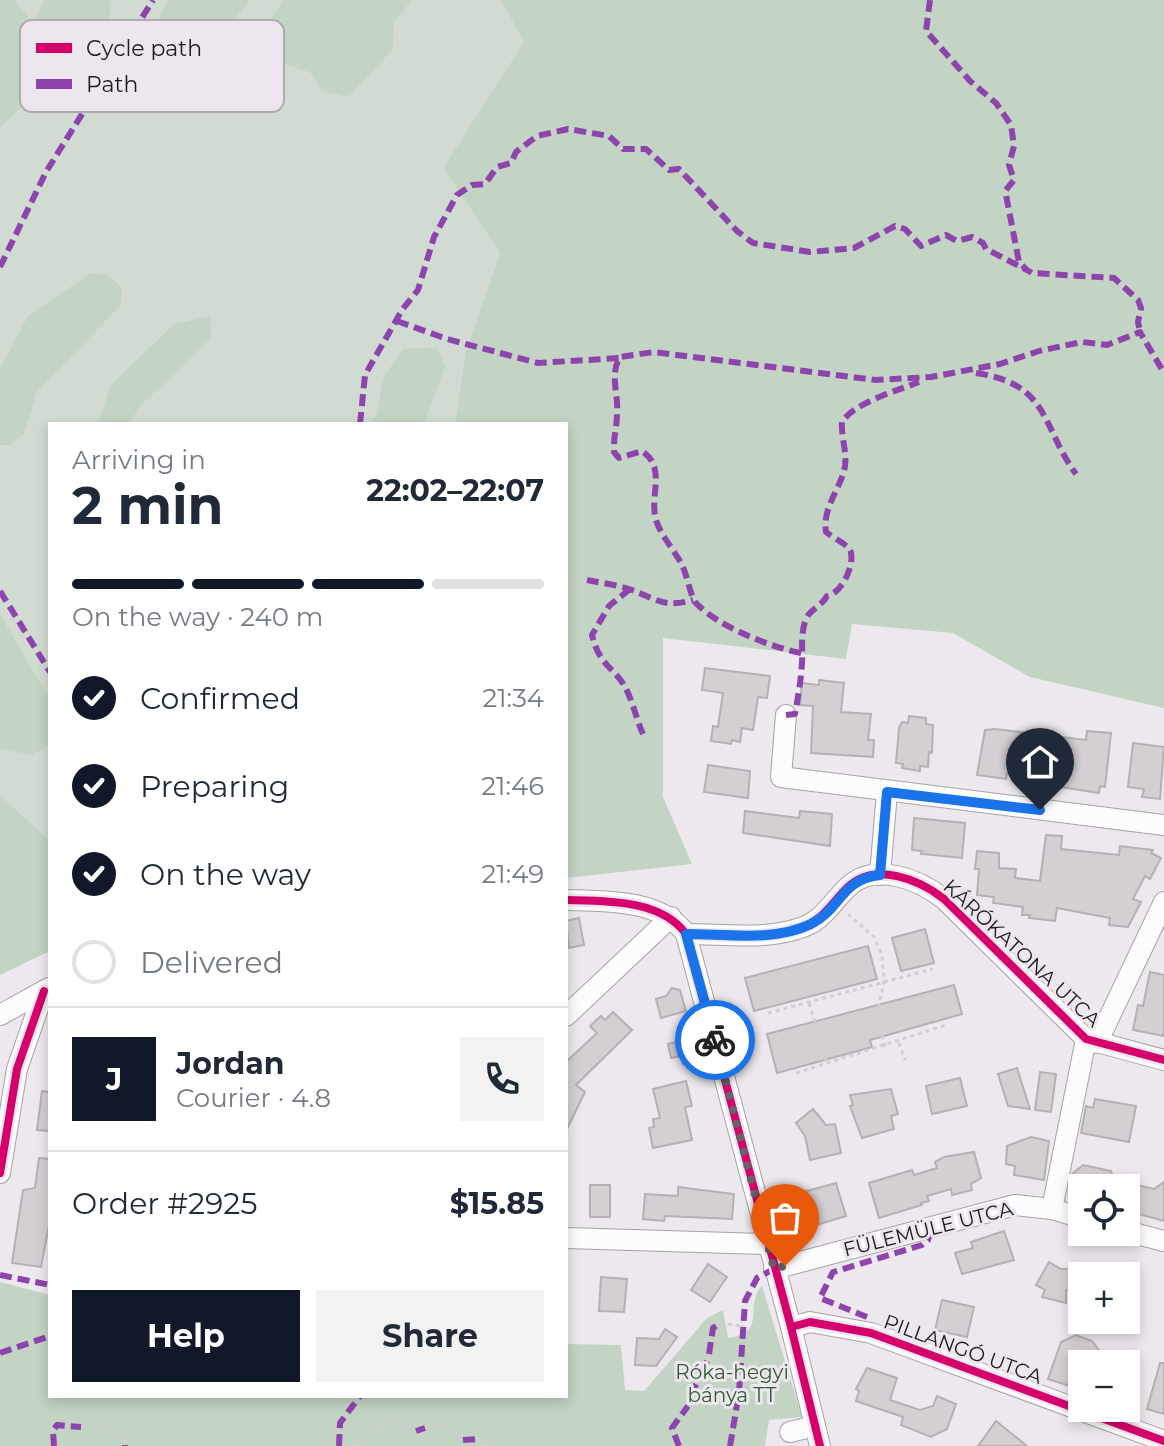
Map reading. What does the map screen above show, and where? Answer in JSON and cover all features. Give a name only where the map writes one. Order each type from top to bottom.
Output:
[{"type":"street","points":[[786,715],[781,777],[1164,825]]},
{"type":"street","points":[[686,934],[781,933],[813,923],[835,904],[850,884],[880,875],[887,792]]},
{"type":"street","name":"KÁRÓKATONA UTCA","points":[[880,875],[912,879],[928,886],[1092,1041],[1164,1060]]},
{"type":"street","points":[[568,900],[628,905],[671,917],[686,934],[818,1436],[790,1432]]},
{"type":"street","points":[[1052,1209],[1092,1041],[1164,902]]},
{"type":"street","points":[[568,1014],[671,917]]},
{"type":"street","points":[[0,1015],[47,989]]},
{"type":"street","points":[[0,1173],[17,1069],[47,989]]},
{"type":"street","name":"FÜLEMÜLE UTCA","points":[[774,1269],[982,1211],[1015,1205],[1068,1214]]},
{"type":"street","points":[[1140,1235],[1164,1241]]},
{"type":"street","points":[[568,1238],[768,1244]]},
{"type":"street","name":"PILLANGÓ UTCA","points":[[791,1327],[810,1322],[871,1333],[1164,1441]]},
{"type":"path","points":[[835,904],[874,937],[882,955],[884,981],[877,1015],[885,1047]]},
{"type":"path","points":[[768,1013],[933,969]]},
{"type":"path","points":[[809,1003],[827,1064]]},
{"type":"path","points":[[796,1073],[899,1043],[908,1040],[909,1036],[946,1025]]},
{"type":"path","points":[[899,1043],[905,1060]]},
{"type":"path","points":[[720,1323],[742,1326]]},
{"type":"path","points":[[707,1361],[709,1354]]},
{"type":"path","points":[[688,1406],[691,1395]]},
{"type":"path","points":[[357,1446],[361,1439],[388,1419],[394,1418],[416,1431]]},
{"type":"path","points":[[98,1424],[123,1436],[125,1445]]},
{"type":"path","points":[[425,1428],[444,1424],[451,1426],[463,1440]]},
{"type":"path","points":[[81,1427],[89,1427]]},
{"type":"path","points":[[478,1439],[487,1446]]},
{"type":"shaded area","points":[[0,0],[501,0],[525,42],[443,168],[500,251],[465,354],[455,422],[48,422],[48,839],[0,795]]},
{"type":"green space","points":[[0,0],[14,0],[31,20],[20,20],[20,109],[0,127]]},
{"type":"green space","points":[[44,0],[108,0],[111,3],[109,20],[36,20]]},
{"type":"green space","points":[[168,0],[250,0],[234,20],[158,20]]},
{"type":"green space","points":[[284,0],[412,0],[394,22],[393,49],[348,97],[322,91],[310,72],[284,64],[284,20],[273,20]]},
{"type":"green space","points":[[501,0],[1164,0],[1164,708],[1030,677],[953,633],[852,624],[846,659],[663,638],[663,797],[692,864],[568,878],[568,422],[455,422],[465,354],[500,252],[443,168],[524,42]]},
{"type":"green space","points":[[91,273],[108,275],[122,288],[121,305],[37,391],[24,434],[10,445],[0,445],[0,369],[28,316]]},
{"type":"green space","points":[[210,316],[211,338],[140,406],[130,422],[99,422],[110,386],[174,324]]},
{"type":"green space","points":[[437,347],[445,367],[425,422],[372,422],[383,378],[403,349]]},
{"type":"green space","points":[[0,614],[48,697],[48,745],[32,755],[0,749]]},
{"type":"green space","points":[[0,795],[48,839],[48,952],[0,975]]},
{"type":"green space","name":"Róka-hegyi bánya TT","points":[[0,1282],[48,1294],[48,1398],[568,1398],[568,1344],[621,1345],[625,1390],[644,1391],[707,1318],[723,1310],[728,1338],[748,1330],[752,1324],[754,1302],[762,1286],[802,1417],[769,1420],[765,1446],[0,1446]]},
{"type":"building","points":[[705,668],[770,676],[767,698],[758,697],[753,730],[742,728],[740,742],[711,741],[713,726],[718,727],[723,693],[702,690]]},
{"type":"building","points":[[819,680],[844,683],[841,712],[871,714],[868,740],[874,740],[873,757],[811,753],[813,706],[800,705],[802,683],[819,685]]},
{"type":"building","points":[[909,716],[926,718],[926,724],[933,725],[932,753],[929,752],[928,767],[920,766],[920,771],[902,768],[903,764],[896,763],[899,728],[902,722],[908,723]]},
{"type":"building","points":[[985,730],[1086,740],[1087,731],[1111,733],[1105,787],[1100,786],[1099,793],[1035,783],[1036,776],[1007,773],[1006,779],[977,775]]},
{"type":"building","points":[[1133,743],[1164,747],[1160,799],[1142,797],[1144,789],[1128,787]]},
{"type":"building","points":[[708,765],[750,771],[748,798],[704,792]]},
{"type":"building","points":[[745,811],[799,818],[800,811],[832,814],[830,846],[743,833]]},
{"type":"building","points":[[914,818],[965,823],[962,858],[921,854],[922,851],[912,850]]},
{"type":"building","points":[[1046,835],[1062,836],[1061,849],[1119,855],[1120,846],[1153,850],[1151,853],[1161,858],[1150,879],[1145,876],[1133,899],[1141,902],[1128,927],[1109,925],[1110,918],[1057,908],[1055,921],[1029,918],[1030,915],[1022,915],[1023,907],[993,903],[994,897],[977,895],[977,851],[999,853],[999,868],[1016,869],[1015,878],[1040,881]]},
{"type":"building","points":[[579,918],[584,945],[569,948],[568,921]]},
{"type":"building","points":[[925,929],[934,963],[901,971],[892,938]]},
{"type":"building","points":[[868,946],[877,979],[754,1011],[745,978]]},
{"type":"building","points":[[1150,972],[1164,975],[1164,1036],[1133,1030],[1138,1005],[1143,1006]]},
{"type":"building","points":[[954,985],[962,1014],[870,1040],[872,1047],[777,1073],[767,1034]]},
{"type":"building","points":[[672,988],[680,990],[686,1011],[661,1018],[656,999],[666,996]]},
{"type":"building","points":[[613,1012],[632,1030],[576,1085],[585,1092],[568,1127],[568,1060],[597,1033],[590,1026],[601,1016],[605,1020]]},
{"type":"building","points":[[685,1040],[687,1049],[697,1046],[700,1061],[683,1064],[681,1056],[671,1058],[668,1044]]},
{"type":"building","points":[[1017,1068],[1030,1109],[1008,1106],[998,1074]]},
{"type":"building","points":[[1040,1072],[1056,1074],[1051,1112],[1035,1110]]},
{"type":"building","points":[[960,1078],[967,1106],[932,1114],[926,1086]]},
{"type":"building","points":[[686,1081],[692,1106],[685,1107],[692,1140],[653,1148],[649,1128],[654,1127],[653,1119],[660,1118],[653,1089]]},
{"type":"building","points":[[891,1089],[898,1114],[891,1116],[894,1129],[862,1138],[850,1106],[853,1105],[850,1095]]},
{"type":"building","points":[[42,1091],[48,1092],[48,1131],[37,1130]]},
{"type":"building","points":[[1095,1099],[1136,1106],[1129,1142],[1081,1133],[1086,1106],[1093,1108]]},
{"type":"building","points":[[813,1109],[826,1125],[835,1124],[841,1153],[810,1160],[805,1136],[796,1123]]},
{"type":"building","points":[[1031,1137],[1049,1141],[1044,1180],[1014,1175],[1015,1166],[1006,1164],[1007,1146]]},
{"type":"building","points":[[974,1152],[981,1178],[971,1184],[972,1190],[952,1195],[951,1189],[927,1196],[929,1201],[922,1205],[879,1218],[869,1183],[912,1170],[914,1175],[937,1168],[935,1162],[944,1157]]},
{"type":"building","points":[[39,1158],[48,1159],[48,1230],[41,1267],[12,1263],[23,1190],[35,1188]]},
{"type":"building","points":[[1083,1165],[1111,1171],[1112,1174],[1072,1174]]},
{"type":"building","points":[[1164,1182],[1164,1221],[1140,1214],[1140,1186],[1154,1189]]},
{"type":"building","points":[[836,1183],[846,1216],[810,1227],[800,1193]]},
{"type":"building","points":[[590,1185],[610,1185],[610,1217],[590,1217]]},
{"type":"building","points":[[678,1187],[734,1194],[732,1219],[665,1216],[664,1221],[643,1219],[645,1194],[678,1196]]},
{"type":"building","points":[[1004,1231],[1014,1260],[962,1274],[955,1253],[973,1248],[971,1242]]},
{"type":"building","points":[[1049,1262],[1061,1269],[1068,1269],[1066,1303],[1042,1297],[1045,1290],[1036,1285]]},
{"type":"building","points":[[708,1264],[727,1277],[710,1302],[691,1290]]},
{"type":"building","points":[[601,1277],[627,1279],[624,1312],[599,1311]]},
{"type":"building","points":[[942,1300],[974,1307],[967,1337],[935,1330]]},
{"type":"building","points":[[665,1329],[677,1337],[656,1366],[635,1365],[637,1338],[659,1339]]},
{"type":"building","points":[[1076,1335],[1092,1341],[1099,1350],[1068,1350],[1068,1385],[1048,1379],[1061,1342]]},
{"type":"building","points":[[1160,1363],[1164,1363],[1164,1414],[1147,1409]]},
{"type":"building","points":[[867,1368],[897,1378],[890,1400],[920,1410],[933,1406],[937,1396],[956,1404],[947,1429],[931,1437],[901,1425],[903,1417],[856,1401],[859,1391],[856,1389]]},
{"type":"building","points":[[996,1421],[1027,1446],[978,1446]]},
{"type":"marked path","points":[[141,20],[153,0]]},
{"type":"marked path","points":[[930,0],[926,31],[970,81],[996,103],[1011,125],[1014,146],[1009,165],[1014,180],[1006,195],[1019,262],[1032,273],[1114,278],[1138,300],[1141,308],[1138,322],[1140,332]]},
{"type":"marked path","points":[[0,267],[46,172],[83,112]]},
{"type":"marked path","points":[[360,422],[365,375],[402,310],[418,290],[434,237],[457,195],[472,185],[485,184],[497,167],[511,163],[516,152],[537,136],[568,129],[609,136],[623,149],[646,149],[669,170],[679,169],[737,231],[753,243],[810,252],[854,248],[895,226],[905,229],[921,246],[946,235],[957,241],[972,237],[983,243],[986,249],[1027,270]]},
{"type":"marked path","points":[[397,321],[447,339],[538,363],[620,358]]},
{"type":"marked path","points":[[801,653],[760,641],[730,627],[705,612],[694,600],[683,567],[656,520],[654,465],[642,451],[619,458],[614,452],[617,419],[615,371],[620,357],[654,352],[876,380],[931,377],[1000,364],[1039,351],[1082,342],[1107,345],[1140,332],[1164,373]]},
{"type":"marked path","points":[[976,373],[1000,379],[1031,397],[1076,474]]},
{"type":"marked path","points":[[786,715],[795,714],[806,619],[842,585],[850,565],[850,550],[826,532],[829,506],[845,466],[842,422],[866,403],[919,382]]},
{"type":"marked path","points":[[587,580],[627,588],[668,603],[693,600]]},
{"type":"marked path","points":[[630,589],[609,606],[592,635],[599,655],[624,684],[643,734]]},
{"type":"marked path","points":[[0,591],[48,669]]},
{"type":"marked path","points":[[867,1317],[820,1298],[833,1272],[922,1245],[928,1240],[932,1225]]},
{"type":"marked path","points":[[730,1446],[739,1393],[745,1301],[757,1278],[774,1269]]},
{"type":"marked path","points":[[0,1275],[48,1285]]},
{"type":"marked path","points":[[709,1354],[713,1328],[720,1323]]},
{"type":"marked path","points":[[0,1353],[48,1337]]},
{"type":"marked path","points":[[691,1395],[707,1361]]},
{"type":"marked path","points":[[339,1446],[340,1423],[359,1398]]},
{"type":"marked path","points":[[679,1446],[672,1428],[688,1406]]},
{"type":"marked path","points":[[54,1446],[53,1431],[57,1425],[81,1427]]},
{"type":"marked path","points":[[416,1431],[425,1428]]},
{"type":"marked path","points":[[463,1440],[478,1439]]},
{"type":"cycle path","points":[[686,934],[756,935],[797,929],[814,922],[859,879],[871,875],[897,876],[923,885],[944,899],[1086,1039],[1164,1060]]},
{"type":"cycle path","points":[[568,900],[615,902],[647,908],[662,914],[686,934],[820,1446]]},
{"type":"cycle path","points":[[0,1173],[17,1069],[44,991]]},
{"type":"cycle path","points":[[791,1327],[810,1322],[871,1333],[1164,1441]]},
{"type":"way so far","points":[[715,1040],[774,1269],[785,1266]]},
{"type":"route","points":[[715,1040],[686,934],[781,933],[813,923],[823,916],[850,884],[880,875],[887,792],[1040,810]]}]
